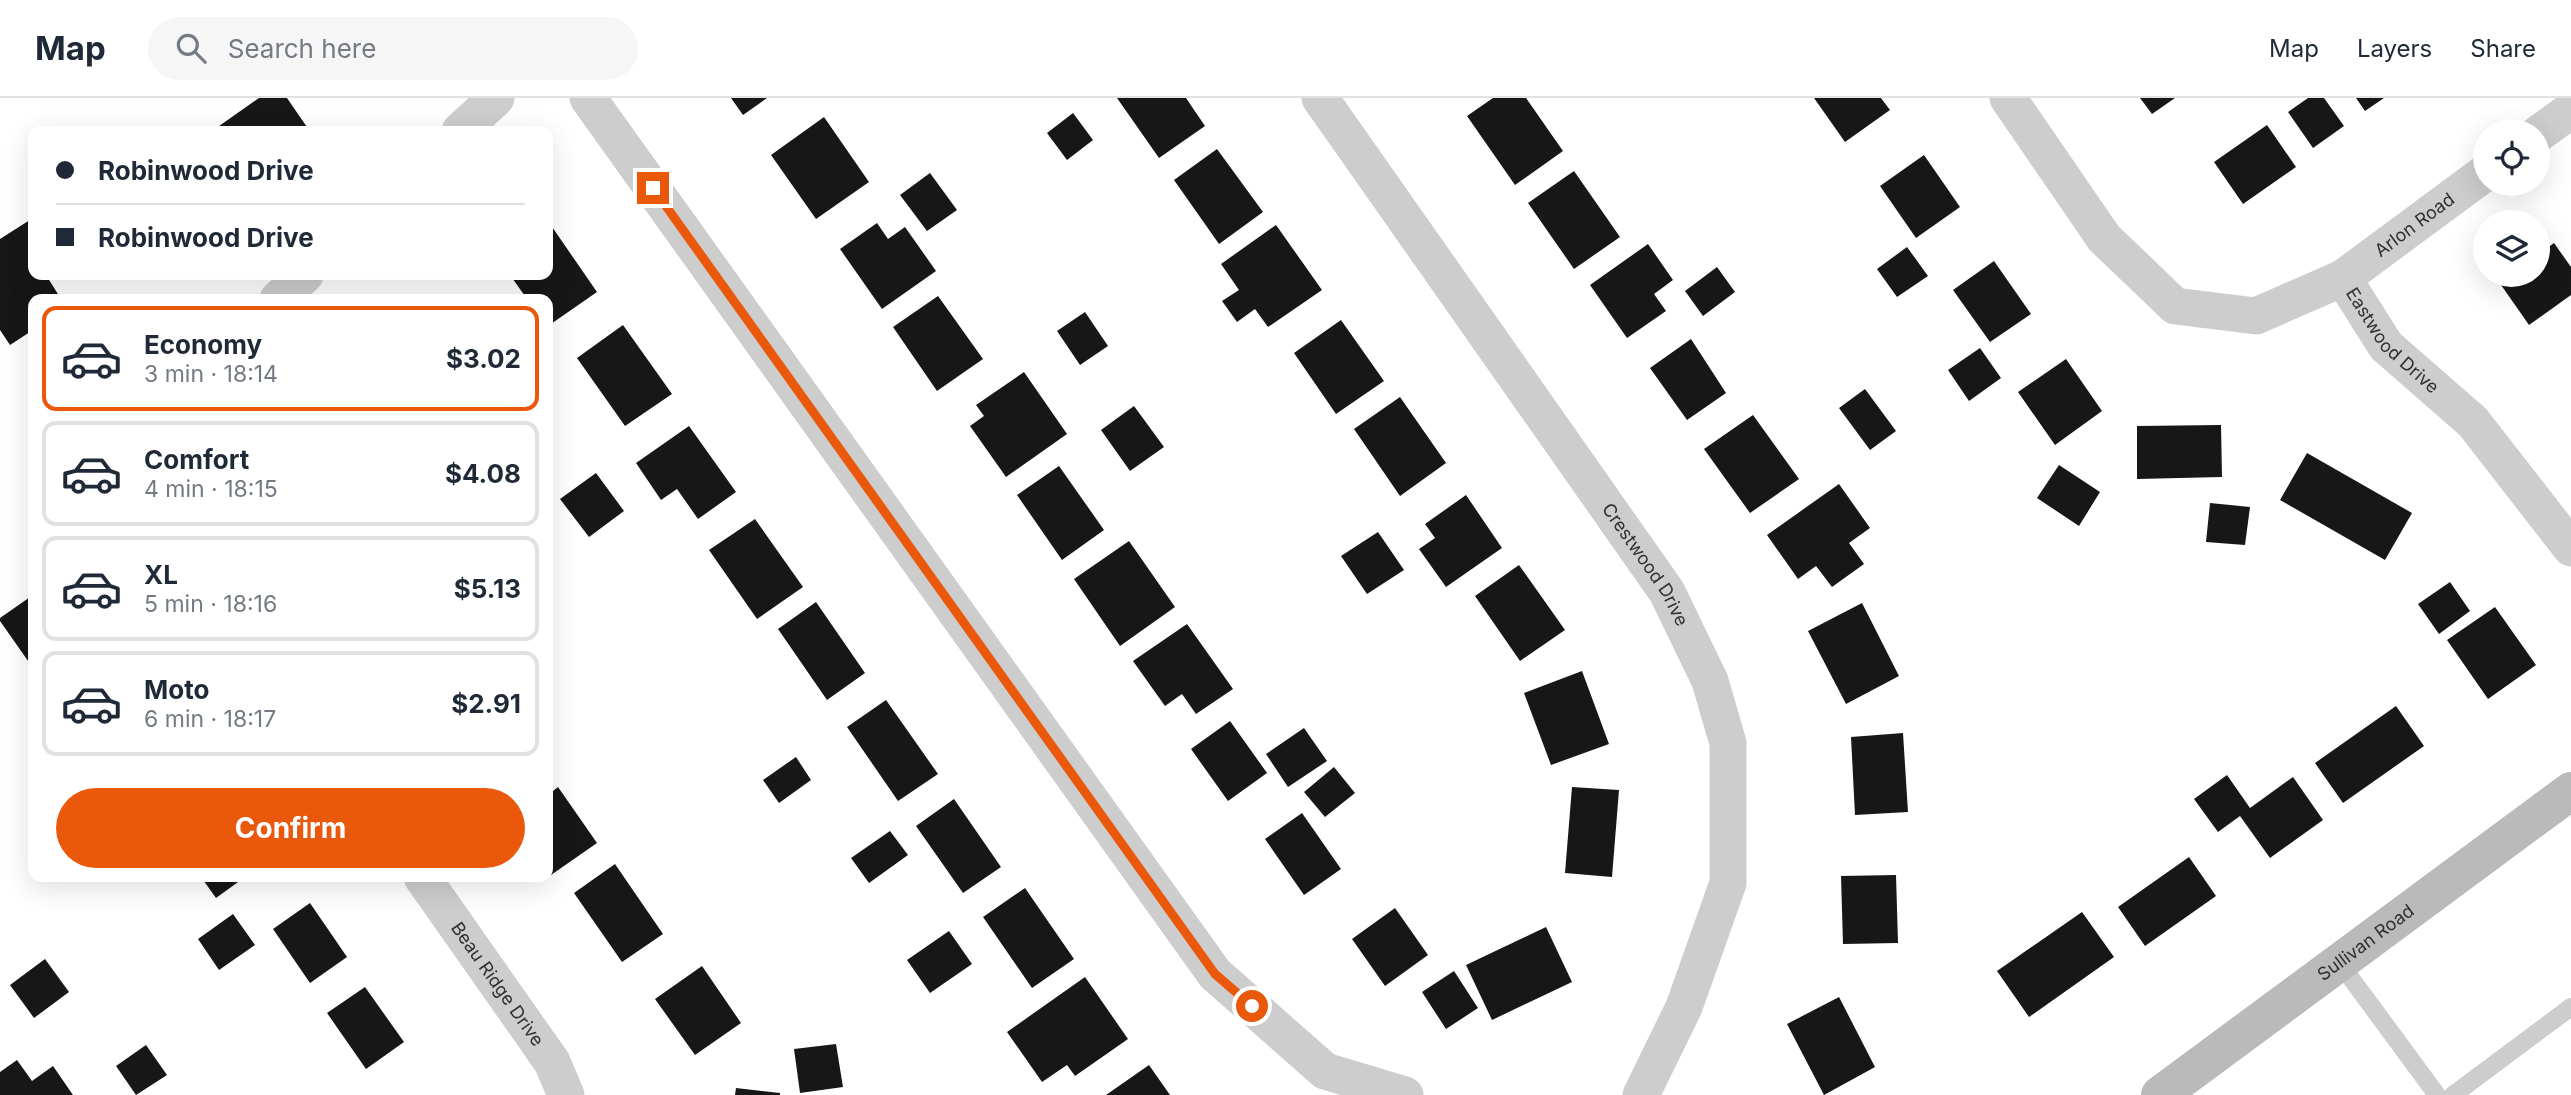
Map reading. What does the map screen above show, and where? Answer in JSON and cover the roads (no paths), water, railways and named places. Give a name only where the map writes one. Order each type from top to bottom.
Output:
[{"type":"street","points":[[465,126],[496,98]]},
{"type":"street","points":[[589,98],[1215,974],[1325,1071],[1405,1095]]},
{"type":"street","name":"Crestwood Drive","points":[[1321,98],[1667,592],[1710,681],[1728,743],[1728,883],[1684,1007],[1641,1095]]},
{"type":"street","name":"Eastwood Drive","points":[[2008,98],[2105,238],[2175,306],[2256,316],[2343,278],[2386,346],[2473,422],[2571,548]]},
{"type":"street","points":[[2550,125],[2571,110]]},
{"type":"street","name":"Arlon Road","points":[[2343,278],[2473,182]]},
{"type":"street","points":[[284,294],[299,280]]},
{"type":"street","name":"Sullivan Road","points":[[2160,1095],[2571,791]]},
{"type":"street","name":"Beau Ridge Drive","points":[[426,882],[552,1062],[566,1095]]},
{"type":"lane","points":[[2339,962],[2437,1095]]},
{"type":"lane","points":[[2453,1095],[2571,1007]]}]
